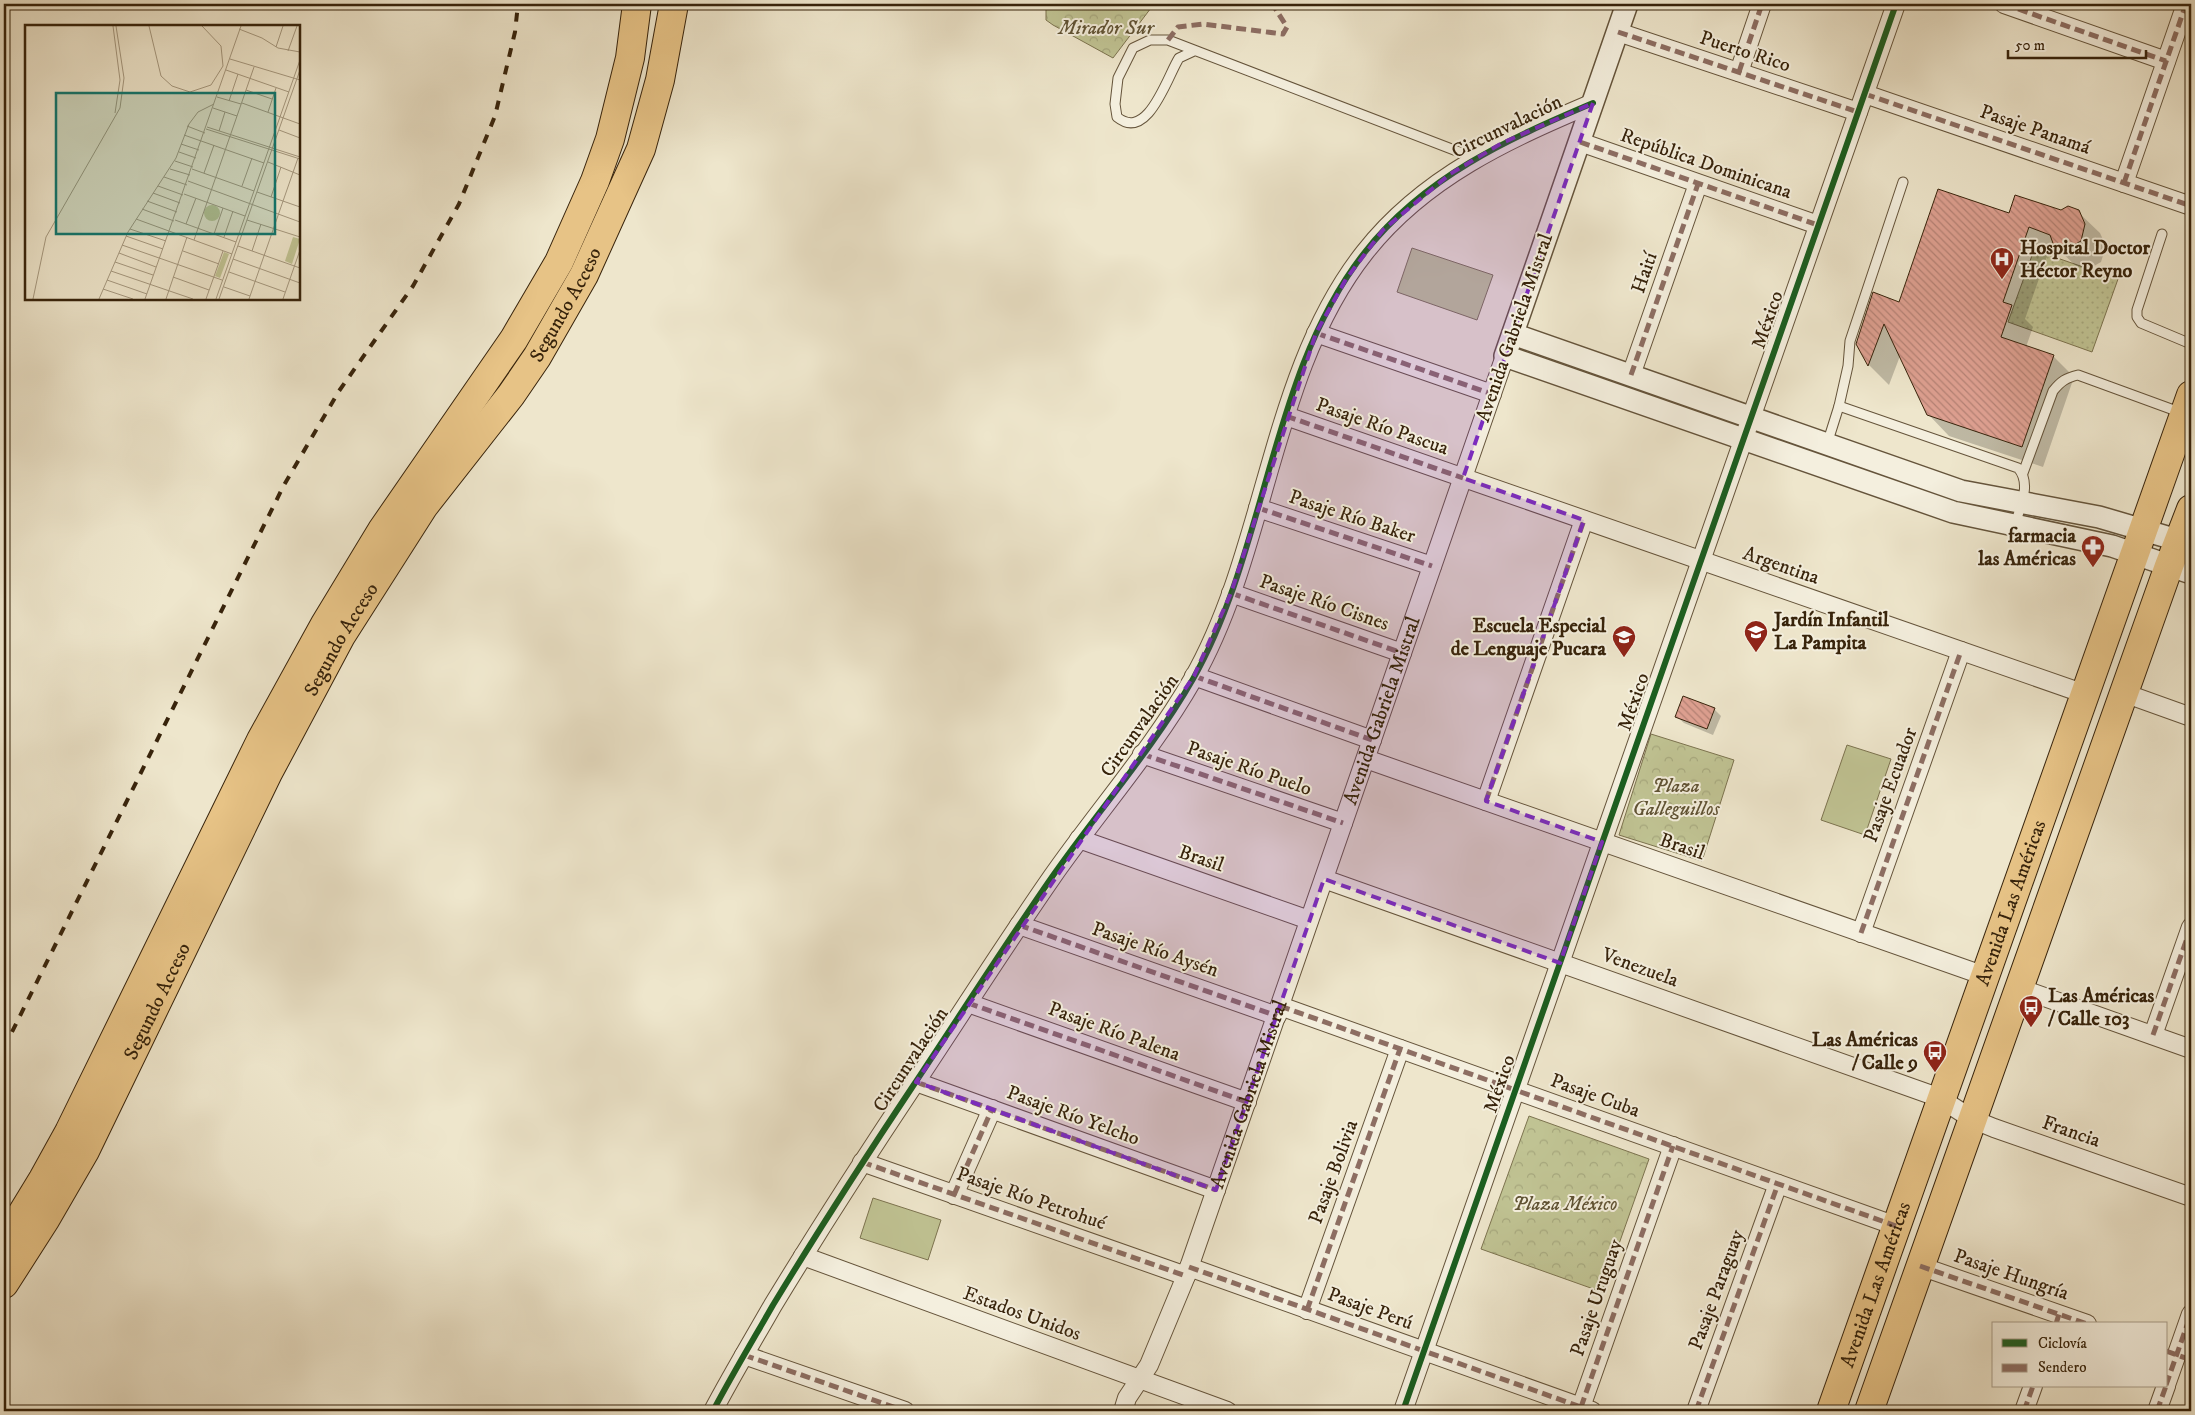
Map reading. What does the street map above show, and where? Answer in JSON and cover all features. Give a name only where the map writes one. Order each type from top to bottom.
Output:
[{"type":"main road","name":"Segundo Acceso","points":[[4,1242],[43,1179],[69,1132],[261,740],[324,624],[387,523],[514,339],[559,262],[595,182],[610,139],[630,58],[637,4]]},
{"type":"main road","name":"Segundo Acceso","points":[[4,1284],[85,1152],[268,773],[342,636],[424,506],[511,394],[537,357],[584,276],[641,149],[660,80],[674,4]]},
{"type":"main road","name":"Avenida Las Américas","points":[[1831,1411],[2188,404]]},
{"type":"main road","name":"Avenida Las Américas","points":[[1869,1411],[2124,693],[2180,570],[2191,509]]},
{"type":"street","name":"Avenida Gabriela Mistral","points":[[1123,1411],[1127,1398],[1141,1379],[1188,1272],[1628,4]]},
{"type":"street","points":[[1739,72],[1762,4]]},
{"type":"street","name":"México","points":[[1403,1411],[1896,4]]},
{"type":"street","points":[[2004,4],[2166,61]]},
{"type":"street","points":[[2124,183],[2186,4]]},
{"type":"street","name":"Puerto Rico","points":[[1618,32],[1858,112]]},
{"type":"street","name":"Pasaje Panamá","points":[[1865,94],[2191,206]]},
{"type":"street","name":"Circunvalación","points":[[714,1411],[744,1355],[862,1162],[1018,925],[1142,754],[1178,703],[1194,676],[1209,648],[1231,593],[1286,416],[1316,333],[1346,278],[1383,230],[1426,191],[1475,158],[1530,130],[1593,103]]},
{"type":"street","name":"República Dominicana","points":[[1580,142],[1818,225]]},
{"type":"street","name":"Haití","points":[[1631,375],[1698,184]]},
{"type":"street","points":[[1316,333],[1492,394]]},
{"type":"street","points":[[1513,334],[1961,491],[2091,516],[2140,541],[2180,570]]},
{"type":"street","points":[[1505,356],[1953,512],[2107,544],[2140,541],[2185,542]]},
{"type":"street","name":"Pasaje Río Pascua","points":[[1286,416],[1463,478]]},
{"type":"street","name":"Argentina","points":[[1463,478],[2086,694]]},
{"type":"street","name":"Pasaje Río Baker","points":[[1258,508],[1432,566]]},
{"type":"street","points":[[1486,801],[1584,520]]},
{"type":"street","name":"Pasaje Río Cisnes","points":[[1231,593],[1402,653]]},
{"type":"street","name":"Pasaje Ecuador","points":[[1861,933],[1961,651]]},
{"type":"street","points":[[1194,676],[1372,740]]},
{"type":"street","points":[[2124,693],[2191,717]]},
{"type":"street","name":"Pasaje Río Puelo","points":[[1142,754],[1343,823]]},
{"type":"street","name":"Brasil","points":[[1366,759],[1985,976]]},
{"type":"street","name":"Brasil","points":[[1079,839],[1309,920]]},
{"type":"street","name":"Venezuela","points":[[1324,879],[1941,1099]]},
{"type":"street","name":"Pasaje Río Aysén","points":[[1018,925],[1278,1011]]},
{"type":"street","points":[[2153,1036],[2191,927]]},
{"type":"street","points":[[2019,988],[2191,1049]]},
{"type":"street","name":"Pasaje Río Palena","points":[[968,1002],[1247,1102]]},
{"type":"street","name":"Pasaje Cuba","points":[[1278,1011],[1400,1049],[1896,1226]]},
{"type":"street","name":"Pasaje Bolivia","points":[[1307,1310],[1400,1049]]},
{"type":"street","name":"Pasaje Río Yelcho","points":[[916,1082],[1216,1190]]},
{"type":"street","name":"Francia","points":[[1941,1099],[1972,1119],[2191,1197]]},
{"type":"street","points":[[954,1194],[992,1109]]},
{"type":"street","name":"Pasaje Uruguay","points":[[1587,1409],[1672,1146]]},
{"type":"street","name":"Pasaje Río Petrohué","points":[[862,1162],[1188,1272]]},
{"type":"street","name":"Pasaje Paraguay","points":[[1696,1411],[1778,1184]]},
{"type":"street","name":"Estados Unidos","points":[[803,1256],[1227,1411]]},
{"type":"street","name":"Pasaje Hungría","points":[[1920,1266],[2057,1319],[2075,1322]]},
{"type":"street","name":"Pasaje Perú","points":[[1188,1272],[1307,1310],[1587,1409]]},
{"type":"street","points":[[2168,1381],[2191,1314]]},
{"type":"street","points":[[744,1355],[905,1411]]},
{"type":"street","points":[[2024,1411],[2032,1388]]},
{"type":"street","points":[[2157,1411],[2165,1388]]},
{"type":"lane","points":[[1194,52],[1179,58],[1156,105],[1142,119],[1133,123],[1124,122],[1117,117],[1115,104],[1118,78],[1133,48],[1150,40],[1168,40],[1194,52],[1475,158]]},
{"type":"lane","points":[[1827,444],[1839,406],[1848,366],[1850,341],[1903,182]]},
{"type":"lane","points":[[2162,234],[2137,310],[2137,317],[2141,323],[2191,344]]},
{"type":"lane","points":[[2023,473],[2053,391],[2060,381],[2068,377],[2078,375],[2188,404]]},
{"type":"lane","points":[[1839,406],[2012,464],[2023,473],[2026,483],[2015,526]]},
{"type":"highlighted area","points":[[1593,103],[1463,478],[1584,520],[1486,801],[1602,842],[1560,963],[1324,879],[1216,1190],[916,1082],[1194,676],[1231,593],[1316,333],[1346,279],[1383,230],[1450,174],[1502,143]]},
{"type":"green space","name":"Mirador Sur","points":[[1046,4],[1154,4],[1113,58],[1046,20]]},
{"type":"green space","points":[[1412,248],[1493,275],[1477,320],[1397,292]]},
{"type":"green space","points":[[2034,250],[2118,279],[2092,352],[2008,322]]},
{"type":"green space","name":"Plaza Galleguillos","points":[[1651,734],[1734,760],[1702,861],[1619,835]]},
{"type":"green space","points":[[1847,745],[1891,759],[1865,835],[1821,820]]},
{"type":"green space","name":"Plaza México","points":[[1529,1116],[1649,1159],[1602,1292],[1481,1249]]},
{"type":"green space","points":[[873,1198],[941,1220],[928,1260],[860,1238]]},
{"type":"building","points":[[1938,189],[2009,213],[2015,195],[2061,210],[2068,206],[2079,210],[2085,224],[2081,241],[2065,250],[2054,246],[2050,235],[2029,227],[2003,302],[2012,305],[2001,337],[2054,355],[2022,447],[1927,415],[1884,324],[1868,366],[1856,344],[1873,292],[1899,302]]},
{"type":"building","points":[[1683,696],[1715,708],[1707,729],[1675,717]]},
{"type":"railway","points":[[4,1048],[284,485],[339,391],[413,286],[459,204],[495,116],[515,32],[518,4]]},
{"type":"marked path","points":[[1168,40],[1178,27],[1203,24],[1283,34],[1287,27],[1275,8],[1264,4]]},
{"type":"marked path","points":[[1739,72],[1762,4]]},
{"type":"marked path","points":[[2004,4],[2166,61]]},
{"type":"marked path","points":[[2124,183],[2186,4]]},
{"type":"marked path","points":[[1618,32],[1858,112]]},
{"type":"marked path","points":[[1865,94],[2191,206]]},
{"type":"marked path","points":[[1580,142],[1818,225]]},
{"type":"marked path","points":[[1631,375],[1698,184]]},
{"type":"marked path","points":[[1316,333],[1492,394]]},
{"type":"marked path","points":[[1286,416],[1463,478]]},
{"type":"marked path","points":[[1258,508],[1432,566]]},
{"type":"marked path","points":[[1486,801],[1584,520]]},
{"type":"marked path","points":[[1231,593],[1402,653]]},
{"type":"marked path","points":[[1861,933],[1961,651]]},
{"type":"marked path","points":[[1194,676],[1372,740]]},
{"type":"marked path","points":[[1142,754],[1343,823]]},
{"type":"marked path","points":[[1019,925],[1277,1016]]},
{"type":"marked path","points":[[2153,1035],[2191,927]]},
{"type":"marked path","points":[[968,1003],[1247,1102]]},
{"type":"marked path","points":[[1280,1006],[1896,1226]]},
{"type":"marked path","points":[[1307,1310],[1400,1049]]},
{"type":"marked path","points":[[916,1082],[1216,1190]]},
{"type":"marked path","points":[[954,1195],[992,1109]]},
{"type":"marked path","points":[[1581,1407],[1673,1146]]},
{"type":"marked path","points":[[862,1162],[1186,1276]]},
{"type":"marked path","points":[[1696,1411],[1778,1184]]},
{"type":"marked path","points":[[1920,1266],[2081,1322]]},
{"type":"marked path","points":[[1189,1267],[1592,1411]]},
{"type":"marked path","points":[[2057,1322],[2059,1314]]},
{"type":"marked path","points":[[2168,1379],[2191,1314]]},
{"type":"marked path","points":[[2168,1352],[2191,1360]]},
{"type":"marked path","points":[[744,1355],[905,1411]]},
{"type":"marked path","points":[[2024,1411],[2032,1388]]},
{"type":"marked path","points":[[2157,1411],[2165,1388]]},
{"type":"cycle path","points":[[1403,1411],[1896,4]]},
{"type":"cycle path","points":[[713,1411],[773,1305],[877,1140],[1034,903],[1161,730],[1193,679],[1218,628],[1238,573],[1289,405],[1309,351],[1333,299],[1365,252],[1388,226],[1441,181],[1499,146],[1593,103]]},
{"type":"place","name":"Hospital Doctor Héctor Reyno","points":[[2002,280]]},
{"type":"place","name":"farmacia las Américas","points":[[2093,568]]},
{"type":"place","name":"Jardín Infantil La Pampita","points":[[1756,653]]},
{"type":"place","name":"Escuela Especial de Lenguaje Pucara","points":[[1624,658]]},
{"type":"place","name":"Las Américas / Calle 103","points":[[2031,1028]]},
{"type":"place","name":"Las Américas / Calle 9","points":[[1935,1073]]}]
